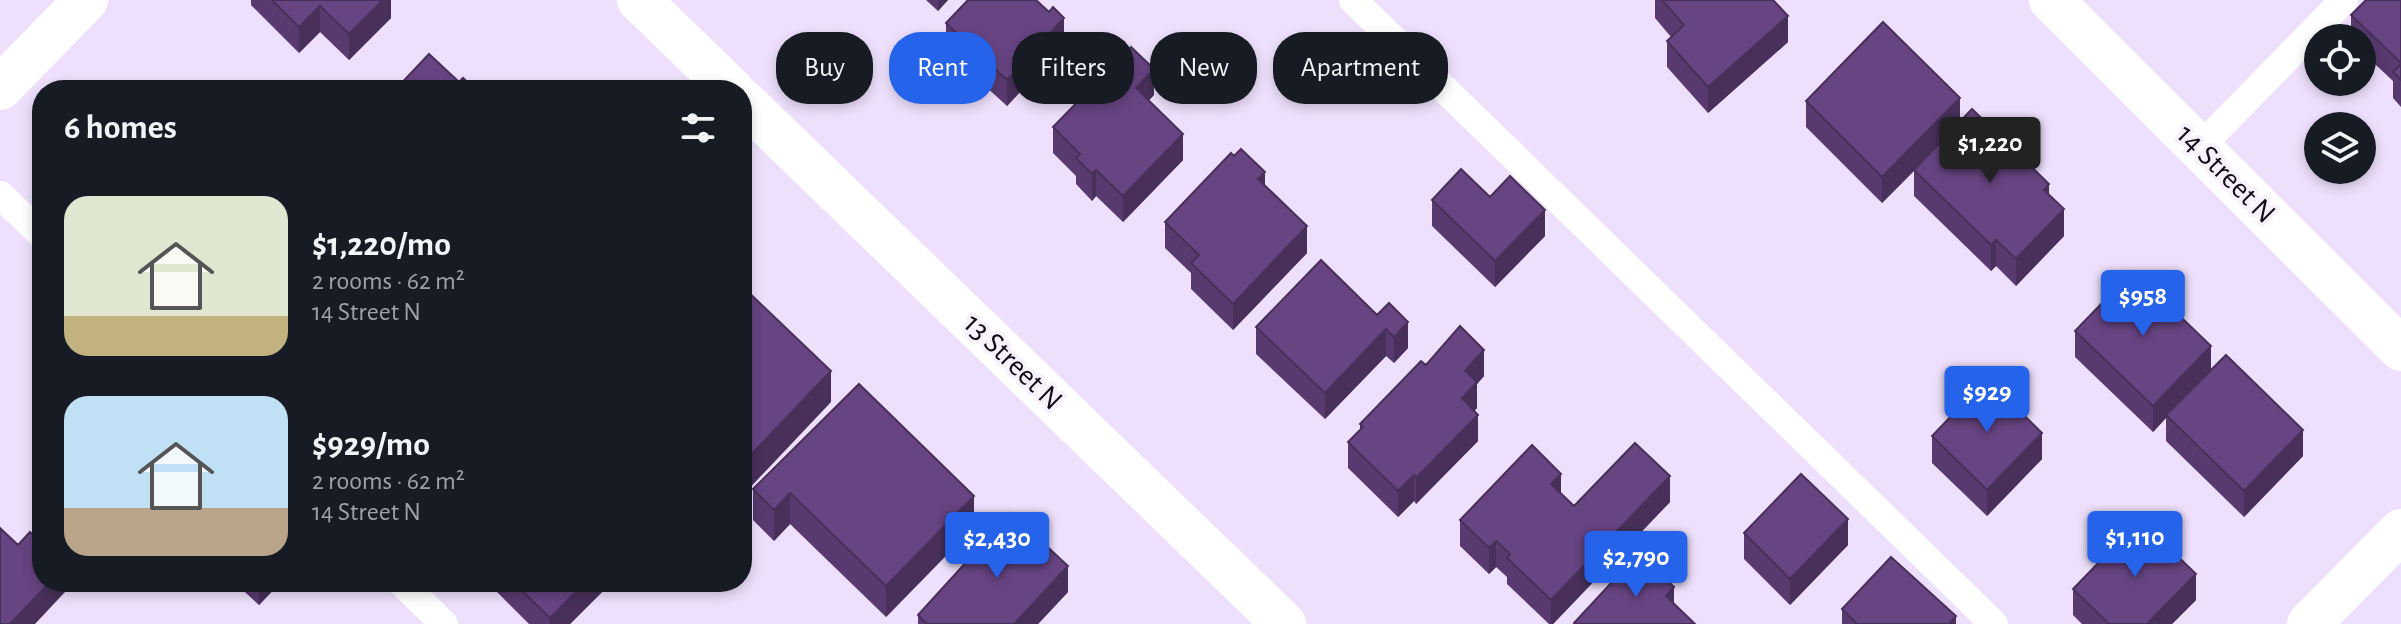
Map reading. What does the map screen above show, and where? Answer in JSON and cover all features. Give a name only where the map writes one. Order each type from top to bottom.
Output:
[{"type":"street","points":[[0,88],[86,0]]},
{"type":"street","points":[[639,0],[722,80]]},
{"type":"street","name":"14 Street N","points":[[2051,0],[2401,349]]},
{"type":"street","name":"13 Street N","points":[[752,110],[1284,624]]},
{"type":"street","points":[[2309,624],[2401,531]]},
{"type":"lane","points":[[1353,0],[1994,624]]},
{"type":"lane","points":[[2199,148],[2344,0]]},
{"type":"lane","points":[[0,195],[32,225]]},
{"type":"lane","points":[[411,592],[444,624]]},
{"type":"building","points":[[272,0],[383,0],[349,34],[320,6],[299,27]]},
{"type":"building","points":[[968,0],[1036,0],[1049,12],[1053,7],[1064,18],[1051,32],[1012,32],[1012,75],[1007,80],[996,70],[996,32],[955,32],[946,23]]},
{"type":"building","points":[[1662,0],[1773,0],[1788,16],[1708,87],[1667,41],[1684,25]]},
{"type":"building","points":[[2366,0],[2401,0],[2401,63],[2376,39],[2376,24],[2360,24],[2351,15]]},
{"type":"building","points":[[1883,22],[1960,98],[1882,177],[1806,101]]},
{"type":"building","points":[[1134,50],[1150,65],[1150,73],[1136,88],[1183,134],[1123,196],[1096,170],[1092,174],[1076,158],[1080,154],[1053,127],[1075,104],[1134,104]]},
{"type":"building","points":[[429,54],[457,80],[404,80]]},
{"type":"building","points":[[2401,64],[2401,80],[2393,72]]},
{"type":"building","points":[[1972,109],[2049,184],[2044,190],[2064,209],[2016,259],[1996,240],[1991,245],[1914,170]]},
{"type":"building","points":[[1241,149],[1265,172],[1258,179],[1307,226],[1233,304],[1191,263],[1199,255],[1165,222],[1231,153],[1234,156]]},
{"type":"building","points":[[1461,169],[1490,197],[1510,176],[1545,210],[1495,261],[1432,200]]},
{"type":"building","points":[[1321,260],[1377,315],[1389,303],[1408,322],[1394,337],[1386,329],[1325,393],[1256,327]]},
{"type":"building","points":[[2133,271],[2211,346],[2153,406],[2075,331]]},
{"type":"building","points":[[752,296],[831,371],[752,454]]},
{"type":"building","points":[[1460,326],[1484,350],[1465,371],[1477,382],[1462,398],[1478,415],[1416,478],[1414,475],[1398,491],[1348,442],[1363,427],[1360,424],[1421,361],[1426,365]]},
{"type":"building","points":[[2226,355],[2303,430],[2244,491],[2166,415]]},
{"type":"building","points":[[1987,379],[2042,433],[1987,490],[1932,436]]},
{"type":"building","points":[[859,384],[974,496],[886,586],[790,493],[774,510],[753,489]]},
{"type":"building","points":[[1635,443],[1670,476],[1551,600],[1507,558],[1510,554],[1496,541],[1489,548],[1460,520],[1532,445],[1561,474],[1551,484],[1574,506]]},
{"type":"building","points":[[1801,474],[1848,519],[1790,579],[1744,533]]},
{"type":"building","points":[[1011,513],[1068,566],[1014,624],[927,624],[918,615]]},
{"type":"building","points":[[2140,520],[2196,574],[2147,624],[2109,624],[2073,589]]},
{"type":"building","points":[[0,528],[18,545],[30,532],[32,592],[40,592],[10,624],[0,624]]},
{"type":"building","points":[[1639,553],[1674,587],[1666,596],[1695,624],[1575,624],[1574,623]]},
{"type":"building","points":[[1891,557],[1956,616],[1949,624],[1857,624],[1842,609]]},
{"type":"building","points":[[523,592],[576,592],[550,618]]}]
